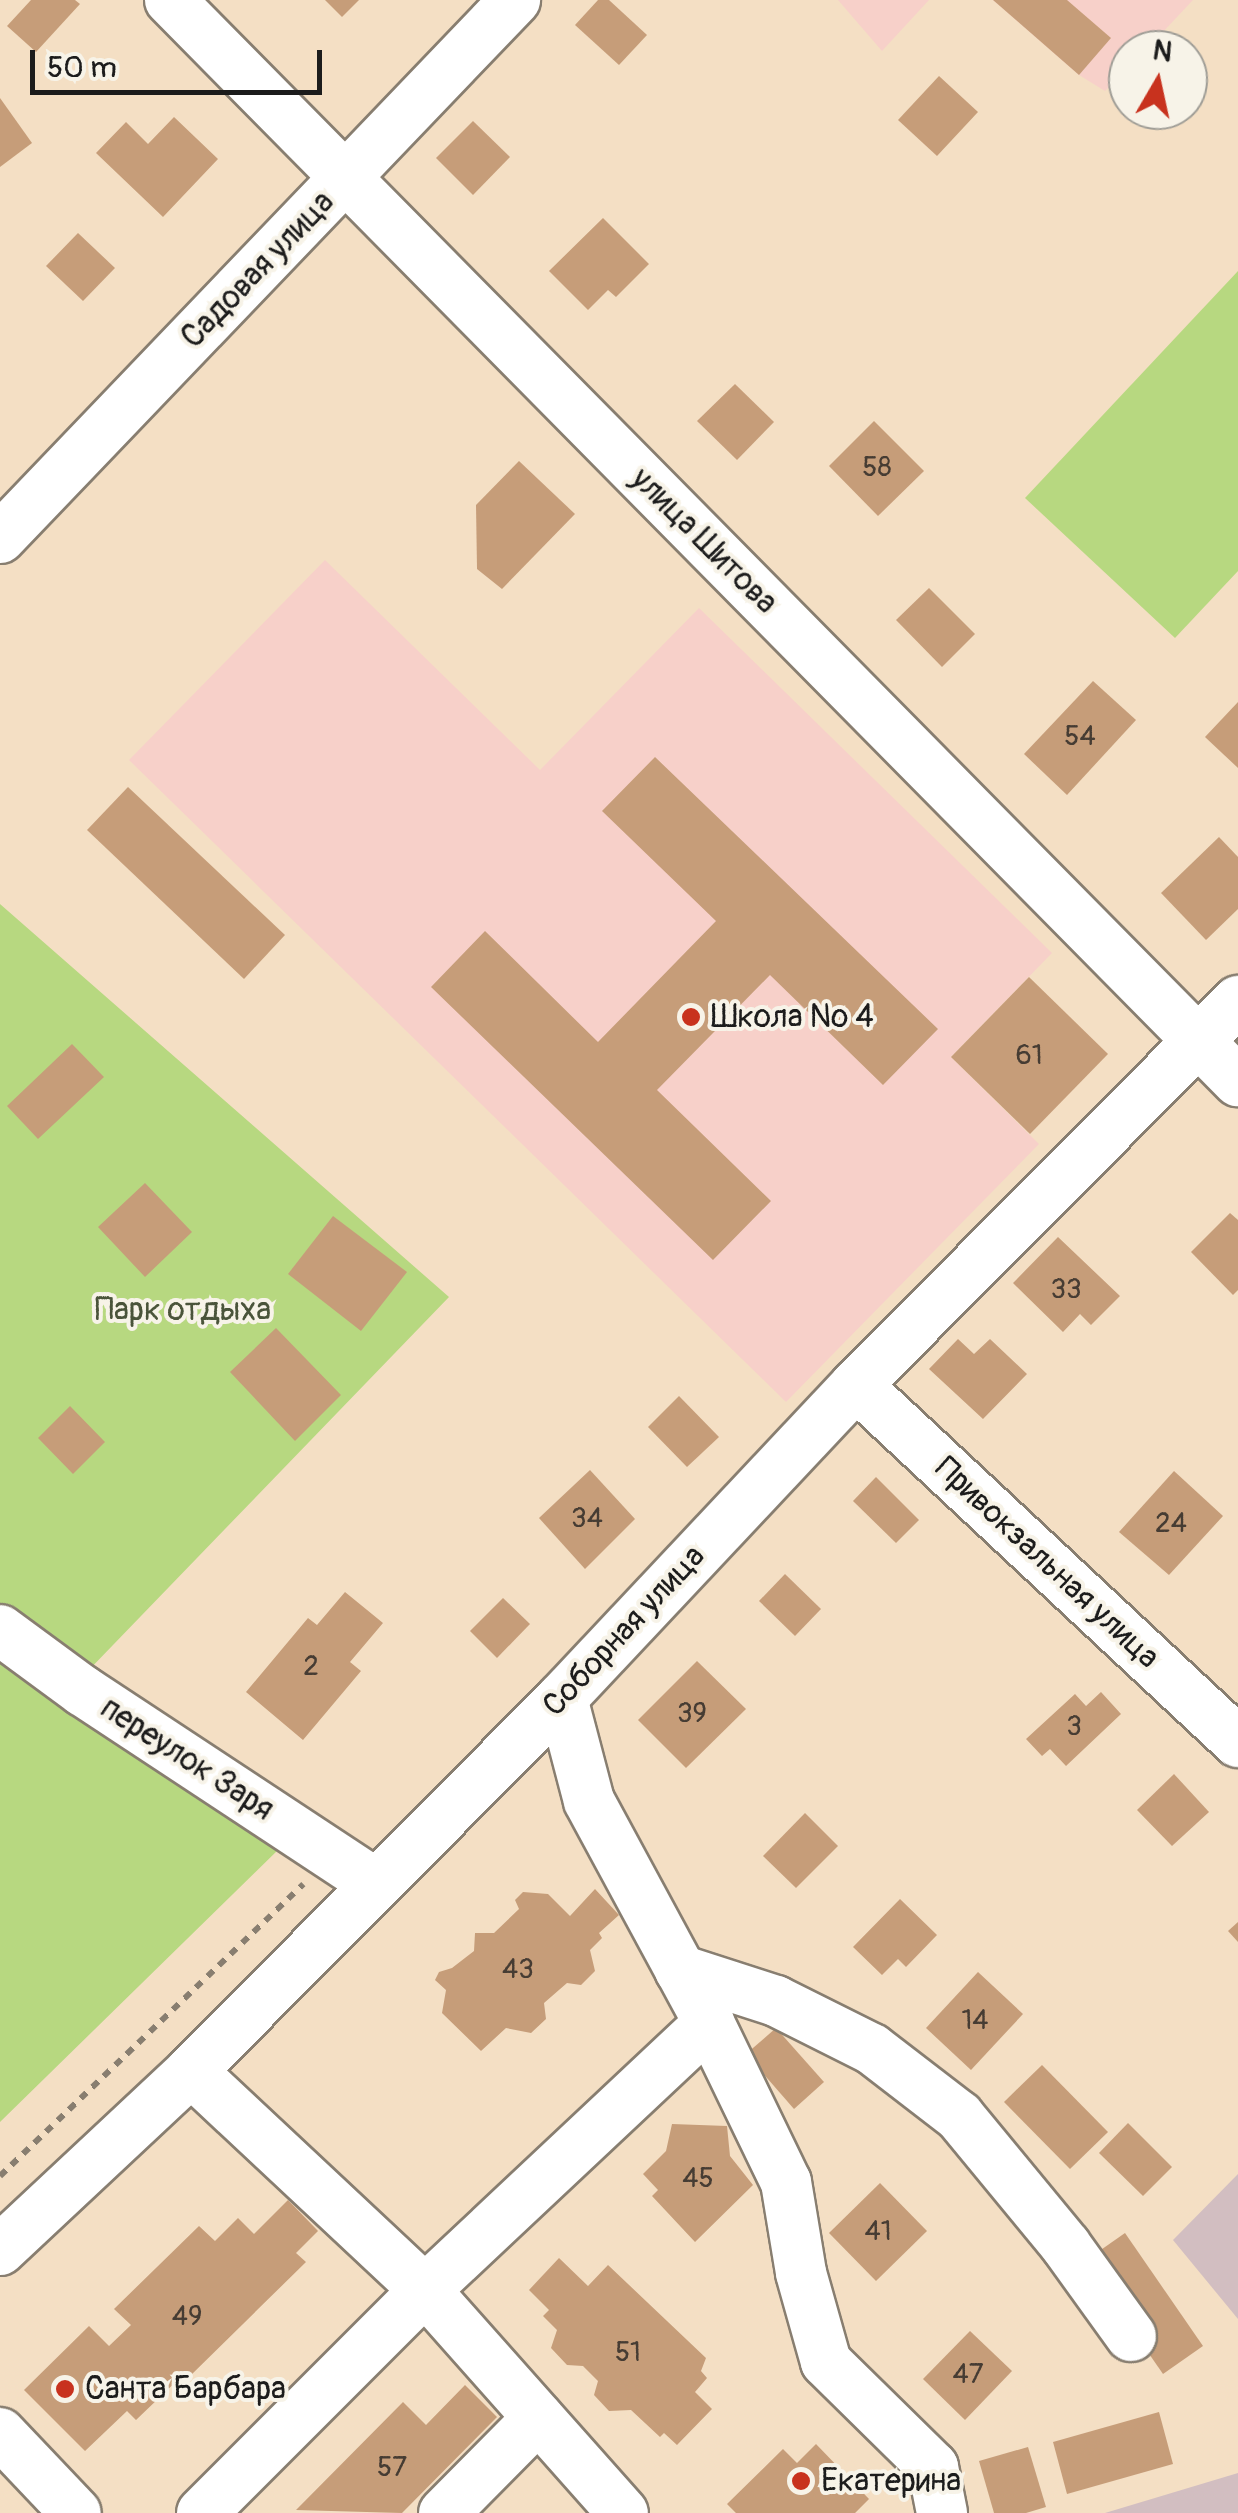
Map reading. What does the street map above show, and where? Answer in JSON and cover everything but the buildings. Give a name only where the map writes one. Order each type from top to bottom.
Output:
[{"type":"street","name":"улица Шитова","points":[[170,0],[1238,1081]]},
{"type":"street","name":"Садовая улица","points":[[0,538],[515,0]]},
{"type":"street","name":"Соборная улица","points":[[0,2250],[191,2071],[562,1698],[856,1385],[1238,1001]]},
{"type":"street","name":"Привокзальная улица","points":[[856,1385],[1238,1742]]},
{"type":"street","name":"переулок Заря","points":[[0,1630],[83,1691],[376,1884]]},
{"type":"street","points":[[562,1698],[588,1801],[710,2023],[786,2182],[801,2273],[826,2362],[933,2467],[942,2513]]},
{"type":"street","points":[[680,1970],[776,2001],[872,2049],[959,2116],[1066,2246],[1131,2336]]},
{"type":"street","points":[[202,2513],[426,2290],[710,2023]]},
{"type":"street","points":[[191,2071],[426,2290],[622,2513]]},
{"type":"street","points":[[444,2513],[538,2418]]},
{"type":"street","points":[[0,2432],[76,2513]]},
{"type":"path","points":[[0,2176],[333,1856]]},
{"type":"shaded area","points":[[838,0],[929,0],[882,51]]},
{"type":"shaded area","points":[[993,0],[1193,0],[1165,30],[1108,30],[1105,91],[1079,75]]},
{"type":"shaded area","name":"Школа № 4","points":[[325,560],[540,770],[699,608],[1052,953],[951,1057],[1039,1144],[786,1402],[129,760]]},
{"type":"shaded area","points":[[1238,2174],[1238,2319],[1173,2240]]},
{"type":"shaded area","points":[[1238,2473],[1238,2513],[1105,2513]]},
{"type":"green space","points":[[1238,271],[1238,571],[1175,638],[1025,498]]},
{"type":"green space","name":"Парк отдыха","points":[[0,904],[449,1297],[57,1703],[280,1848],[0,2122]]},
{"type":"place","name":"Школа № 4","points":[[691,1017]]},
{"type":"place","name":"Санта Барбара","points":[[65,2389]]},
{"type":"place","name":"Екатерина","points":[[801,2481]]}]
